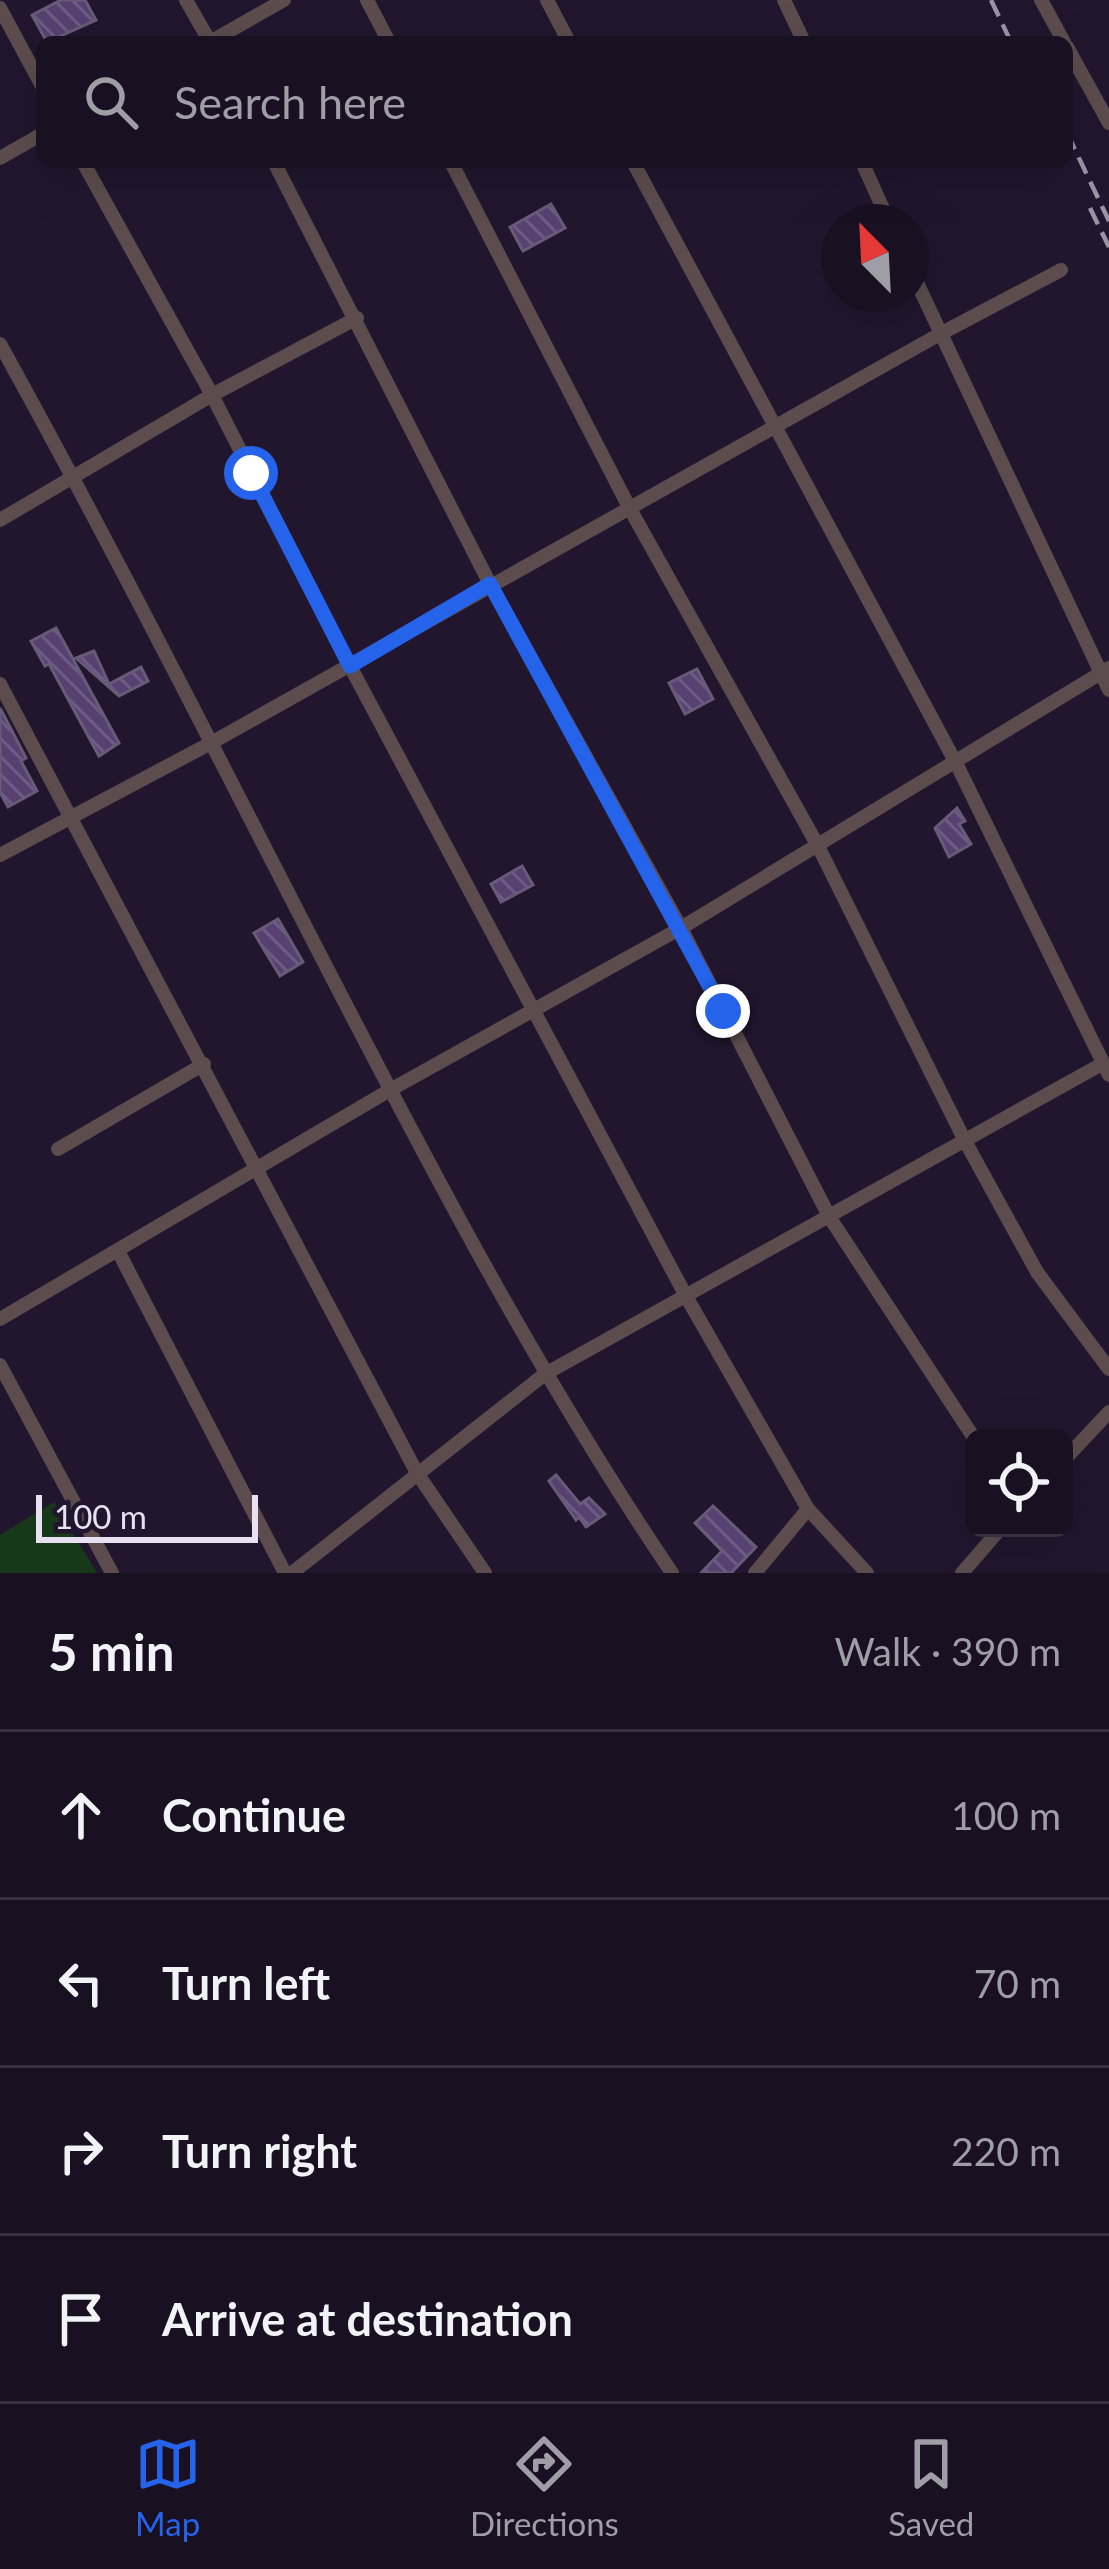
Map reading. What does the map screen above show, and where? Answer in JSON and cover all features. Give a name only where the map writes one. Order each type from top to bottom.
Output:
[{"type":"street","points":[[186,0],[207,36]]},
{"type":"street","points":[[221,36],[284,0]]},
{"type":"street","points":[[367,0],[386,36]]},
{"type":"street","points":[[547,0],[566,36]]},
{"type":"street","points":[[784,0],[801,36]]},
{"type":"street","points":[[1041,0],[1061,36]]},
{"type":"street","points":[[0,8],[36,75]]},
{"type":"street","points":[[1073,58],[1109,123]]},
{"type":"street","points":[[0,158],[36,137]]},
{"type":"street","points":[[86,168],[212,395],[350,666],[687,1298],[808,1508],[867,1573]]},
{"type":"street","points":[[277,168],[490,584],[681,928],[830,1218],[968,1429]]},
{"type":"street","points":[[454,168],[629,507],[818,846],[965,1141],[1037,1272],[1109,1369]]},
{"type":"street","points":[[118,1250],[288,1573],[545,1375],[965,1141],[1106,1069],[956,763],[636,168]]},
{"type":"street","points":[[865,168],[881,204]]},
{"type":"street","points":[[0,855],[212,743],[1061,270]]},
{"type":"street","points":[[929,310],[1105,671],[1109,690]]},
{"type":"street","points":[[0,520],[212,395],[357,318]]},
{"type":"street","points":[[0,344],[74,477],[390,1090],[545,1375],[672,1573]]},
{"type":"street","points":[[0,1319],[390,1090],[681,928],[1105,671]]},
{"type":"street","points":[[0,684],[418,1473],[485,1573]]},
{"type":"street","points":[[58,1149],[205,1064]]},
{"type":"street","points":[[0,1366],[112,1573]]},
{"type":"street","points":[[1073,1450],[1109,1412]]},
{"type":"street","points":[[755,1573],[808,1508]]},
{"type":"street","points":[[962,1573],[993,1537]]},
{"type":"green space","points":[[54,1502],[97,1573],[0,1573],[0,1535]]},
{"type":"building","points":[[61,0],[85,0],[96,20],[60,36],[44,36],[32,15]]},
{"type":"building","points":[[551,204],[565,228],[523,251],[510,227]]},
{"type":"building","points":[[56,628],[119,743],[99,756],[49,664],[45,666],[31,641]]},
{"type":"building","points":[[94,651],[109,684],[141,667],[148,681],[119,696],[76,658]]},
{"type":"building","points":[[697,669],[713,699],[685,714],[669,683]]},
{"type":"building","points":[[0,708],[37,791],[8,807],[0,792]]},
{"type":"building","points":[[957,808],[965,821],[959,824],[971,844],[949,857],[935,828]]},
{"type":"building","points":[[522,866],[533,885],[501,902],[491,884]]},
{"type":"building","points":[[278,919],[303,962],[280,976],[254,933]]},
{"type":"building","points":[[556,1475],[580,1504],[589,1498],[605,1514],[586,1527],[579,1517],[576,1520],[549,1481]]},
{"type":"building","points":[[713,1506],[756,1547],[731,1573],[701,1573],[722,1551],[695,1523]]},
{"type":"railway","points":[[991,0],[1008,36]]},
{"type":"railway","points":[[1073,146],[1109,221]]},
{"type":"railway","points":[[1090,208],[1109,247]]},
{"type":"route","points":[[251,473],[350,666],[490,584],[723,1011]]}]
